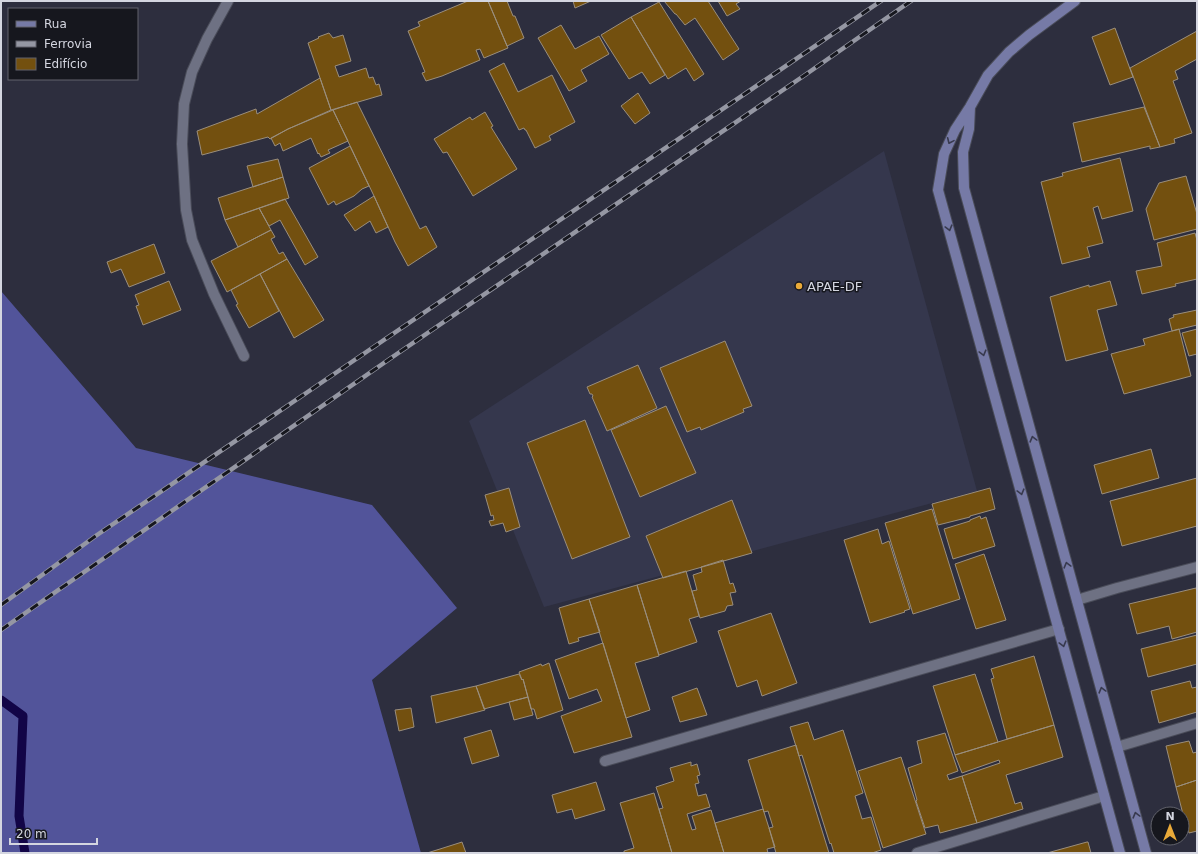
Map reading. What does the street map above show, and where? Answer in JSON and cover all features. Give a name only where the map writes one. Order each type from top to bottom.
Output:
[{"type":"street","points":[[228,1],[207,39],[192,72],[184,104],[182,144],[186,210],[192,240],[214,294],[244,356]]},
{"type":"street","points":[[1075,1],[1029,35],[1009,52],[988,75],[970,108],[955,130],[944,154],[938,190],[1120,853]]},
{"type":"street","points":[[970,108],[969,129],[963,152],[964,188],[1146,853]]},
{"type":"street","points":[[1077,600],[1116,588],[1197,567]]},
{"type":"street","points":[[605,761],[1058,629]]},
{"type":"street","points":[[1117,747],[1197,723]]},
{"type":"street","points":[[917,853],[1104,796]]},
{"type":"shaded area","name":"APAE-DF","points":[[884,151],[977,491],[544,607],[469,421]]},
{"type":"shaded area","points":[[1,291],[136,448],[372,505],[457,608],[372,680],[421,853],[1,853]]},
{"type":"building","points":[[468,1],[488,1],[508,48],[484,58],[480,49],[476,50],[480,60],[426,81],[422,73],[425,72],[408,31],[420,26],[418,22]]},
{"type":"building","points":[[488,1],[507,1],[524,38],[507,46]]},
{"type":"building","points":[[573,1],[591,1],[575,8]]},
{"type":"building","points":[[664,1],[708,1],[739,49],[723,60],[695,18],[685,25]]},
{"type":"building","points":[[718,1],[741,1],[736,4],[740,9],[727,16]]},
{"type":"building","points":[[659,2],[704,74],[694,81],[686,68],[668,79],[631,17]]},
{"type":"building","points":[[631,17],[665,75],[650,84],[642,72],[629,79],[601,35]]},
{"type":"building","points":[[561,25],[575,49],[599,36],[609,54],[581,70],[587,81],[569,91],[538,38]]},
{"type":"building","points":[[1115,28],[1133,77],[1110,85],[1092,37]]},
{"type":"building","points":[[1197,31],[1197,59],[1175,71],[1178,79],[1173,81],[1192,133],[1174,139],[1175,143],[1160,147],[1130,68]]},
{"type":"building","points":[[329,33],[333,38],[343,35],[351,61],[335,66],[339,77],[366,68],[369,78],[373,77],[376,85],[379,84],[382,95],[331,110],[308,43]]},
{"type":"building","points":[[504,63],[518,92],[552,75],[575,122],[549,136],[551,140],[535,148],[526,130],[524,128],[519,130],[489,71]]},
{"type":"building","points":[[320,78],[331,110],[288,129],[270,139],[268,137],[202,155],[197,131],[256,109],[257,114]]},
{"type":"building","points":[[638,93],[650,113],[635,124],[621,106]]},
{"type":"building","points":[[357,102],[420,229],[426,226],[437,247],[408,266],[395,242],[333,110]]},
{"type":"building","points":[[1144,107],[1160,147],[1150,149],[1150,146],[1082,162],[1073,123]]},
{"type":"building","points":[[333,110],[348,141],[328,150],[330,153],[321,157],[319,153],[318,154],[311,138],[283,151],[280,143],[275,146],[271,138],[288,129]]},
{"type":"building","points":[[485,112],[493,126],[491,127],[517,169],[473,196],[447,152],[443,153],[434,139],[470,117],[472,120]]},
{"type":"building","points":[[350,146],[369,186],[336,205],[334,201],[328,205],[309,168]]},
{"type":"building","points":[[1120,158],[1133,211],[1102,219],[1098,206],[1093,208],[1103,243],[1087,247],[1090,257],[1062,264],[1041,182],[1063,176],[1062,173]]},
{"type":"building","points":[[278,159],[283,177],[253,187],[247,166]]},
{"type":"building","points":[[1186,176],[1197,214],[1197,229],[1154,240],[1146,209],[1159,183]]},
{"type":"building","points":[[283,177],[289,198],[225,220],[218,198]]},
{"type":"building","points":[[374,196],[388,227],[376,233],[370,221],[355,231],[344,215]]},
{"type":"building","points":[[285,199],[318,257],[305,265],[280,220],[269,226],[259,208]]},
{"type":"building","points":[[259,208],[271,230],[238,247],[225,220]]},
{"type":"building","points":[[271,230],[275,237],[271,239],[279,254],[283,252],[287,259],[227,292],[211,261]]},
{"type":"building","points":[[1195,233],[1197,240],[1197,279],[1175,284],[1176,286],[1142,294],[1136,271],[1162,266],[1157,243]]},
{"type":"building","points":[[154,244],[165,273],[129,287],[121,269],[111,273],[107,262]]},
{"type":"building","points":[[287,259],[324,320],[294,338],[260,274]]},
{"type":"building","points":[[260,274],[279,311],[249,328],[236,305],[238,304],[231,290]]},
{"type":"building","points":[[169,281],[181,310],[143,325],[136,306],[139,305],[135,295]]},
{"type":"building","points":[[1110,281],[1117,305],[1097,310],[1108,350],[1066,361],[1050,297],[1089,285],[1089,287]]},
{"type":"building","points":[[1197,310],[1197,325],[1172,331],[1169,319],[1174,317],[1173,315]]},
{"type":"building","points":[[1179,329],[1191,376],[1124,394],[1111,354],[1145,345],[1143,339]]},
{"type":"building","points":[[1197,329],[1197,354],[1189,356],[1182,333]]},
{"type":"building","points":[[725,341],[752,406],[743,409],[744,412],[701,430],[700,427],[687,432],[660,368]]},
{"type":"building","points":[[638,365],[657,408],[607,431],[592,397],[593,396],[590,394],[587,387]]},
{"type":"building","points":[[666,406],[696,473],[640,497],[611,430]]},
{"type":"building","points":[[585,420],[630,537],[572,559],[527,443]]},
{"type":"building","points":[[1151,449],[1159,478],[1102,494],[1094,465]]},
{"type":"building","points":[[1197,478],[1197,526],[1122,546],[1110,501]]},
{"type":"building","points":[[509,488],[520,527],[506,532],[503,523],[491,526],[489,521],[494,520],[493,515],[491,516],[485,495]]},
{"type":"building","points":[[990,488],[995,509],[938,525],[932,504]]},
{"type":"building","points":[[732,500],[752,553],[663,578],[646,536]]},
{"type":"building","points":[[932,509],[960,599],[913,614],[885,523]]},
{"type":"building","points":[[980,516],[981,519],[986,517],[995,546],[953,559],[944,529],[970,521]]},
{"type":"building","points":[[878,529],[882,544],[889,541],[910,609],[870,623],[844,540]]},
{"type":"building","points":[[984,554],[1006,620],[976,629],[955,564]]},
{"type":"building","points":[[723,560],[730,584],[733,583],[736,592],[730,593],[733,605],[727,606],[725,611],[700,618],[692,591],[697,590],[693,575],[702,572],[701,567]]},
{"type":"building","points":[[686,571],[699,616],[689,619],[697,642],[659,655],[637,585]]},
{"type":"building","points":[[637,585],[659,656],[635,663],[650,710],[626,718],[589,599]]},
{"type":"building","points":[[1196,588],[1197,632],[1172,639],[1169,626],[1137,634],[1129,604]]},
{"type":"building","points":[[589,599],[600,632],[578,638],[579,641],[569,644],[559,608]]},
{"type":"building","points":[[771,613],[797,683],[762,696],[757,680],[737,687],[718,631]]},
{"type":"building","points":[[1197,635],[1197,664],[1148,677],[1141,649]]},
{"type":"building","points":[[603,643],[632,737],[574,753],[561,716],[602,701],[597,689],[569,699],[555,660]]},
{"type":"building","points":[[1034,656],[1054,725],[1007,739],[991,679],[994,678],[991,669]]},
{"type":"building","points":[[549,663],[563,710],[537,719],[534,709],[531,709],[523,679],[522,680],[519,672],[541,664],[542,666]]},
{"type":"building","points":[[519,674],[522,680],[523,679],[528,697],[484,709],[476,686]]},
{"type":"building","points":[[975,674],[998,742],[955,755],[933,686]]},
{"type":"building","points":[[1190,681],[1192,688],[1197,687],[1197,712],[1159,723],[1151,691]]},
{"type":"building","points":[[476,686],[485,710],[436,723],[431,696]]},
{"type":"building","points":[[697,688],[707,715],[680,722],[672,697]]},
{"type":"building","points":[[528,697],[533,715],[514,720],[509,702]]},
{"type":"building","points":[[411,708],[414,727],[399,731],[395,710]]},
{"type":"building","points":[[808,722],[814,740],[843,730],[863,793],[855,796],[862,819],[871,817],[881,850],[872,853],[834,853],[802,755],[799,756],[790,727]]},
{"type":"building","points":[[1054,725],[1063,757],[1006,775],[1015,804],[1021,802],[1023,809],[977,823],[962,776],[1000,763],[999,760],[962,773],[955,755]]},
{"type":"building","points":[[491,730],[499,756],[472,764],[464,738]]},
{"type":"building","points":[[945,733],[958,771],[947,775],[949,780],[962,776],[977,823],[940,833],[938,825],[925,828],[916,801],[917,800],[908,768],[922,763],[917,741]]},
{"type":"building","points":[[1189,741],[1193,753],[1197,752],[1197,780],[1176,787],[1166,746]]},
{"type":"building","points":[[796,745],[829,853],[776,853],[769,828],[773,827],[768,811],[764,812],[748,760]]},
{"type":"building","points":[[901,757],[926,834],[883,848],[858,771]]},
{"type":"building","points":[[691,762],[691,766],[697,764],[700,775],[697,776],[699,783],[695,784],[698,796],[706,794],[710,807],[687,814],[692,830],[696,829],[692,816],[711,810],[724,853],[672,853],[659,809],[663,808],[656,787],[674,781],[670,768]]},
{"type":"building","points":[[1197,780],[1197,831],[1190,833],[1190,806],[1181,806],[1176,787]]},
{"type":"building","points":[[596,782],[605,810],[575,819],[572,809],[557,813],[552,795]]},
{"type":"building","points":[[654,793],[672,853],[624,853],[624,851],[634,848],[620,803]]},
{"type":"building","points":[[763,809],[775,847],[767,849],[768,853],[724,853],[715,823]]},
{"type":"building","points":[[462,842],[466,853],[427,853],[440,849]]},
{"type":"building","points":[[1088,842],[1091,853],[1047,853]]},
{"type":"waterway","points":[[1,700],[23,716],[19,816],[25,853]]},
{"type":"railway","points":[[1,605],[97,535],[881,1]]},
{"type":"railway","points":[[1,630],[391,358],[911,1]]},
{"type":"place","name":"APAE-DF","points":[[799,286]]}]
